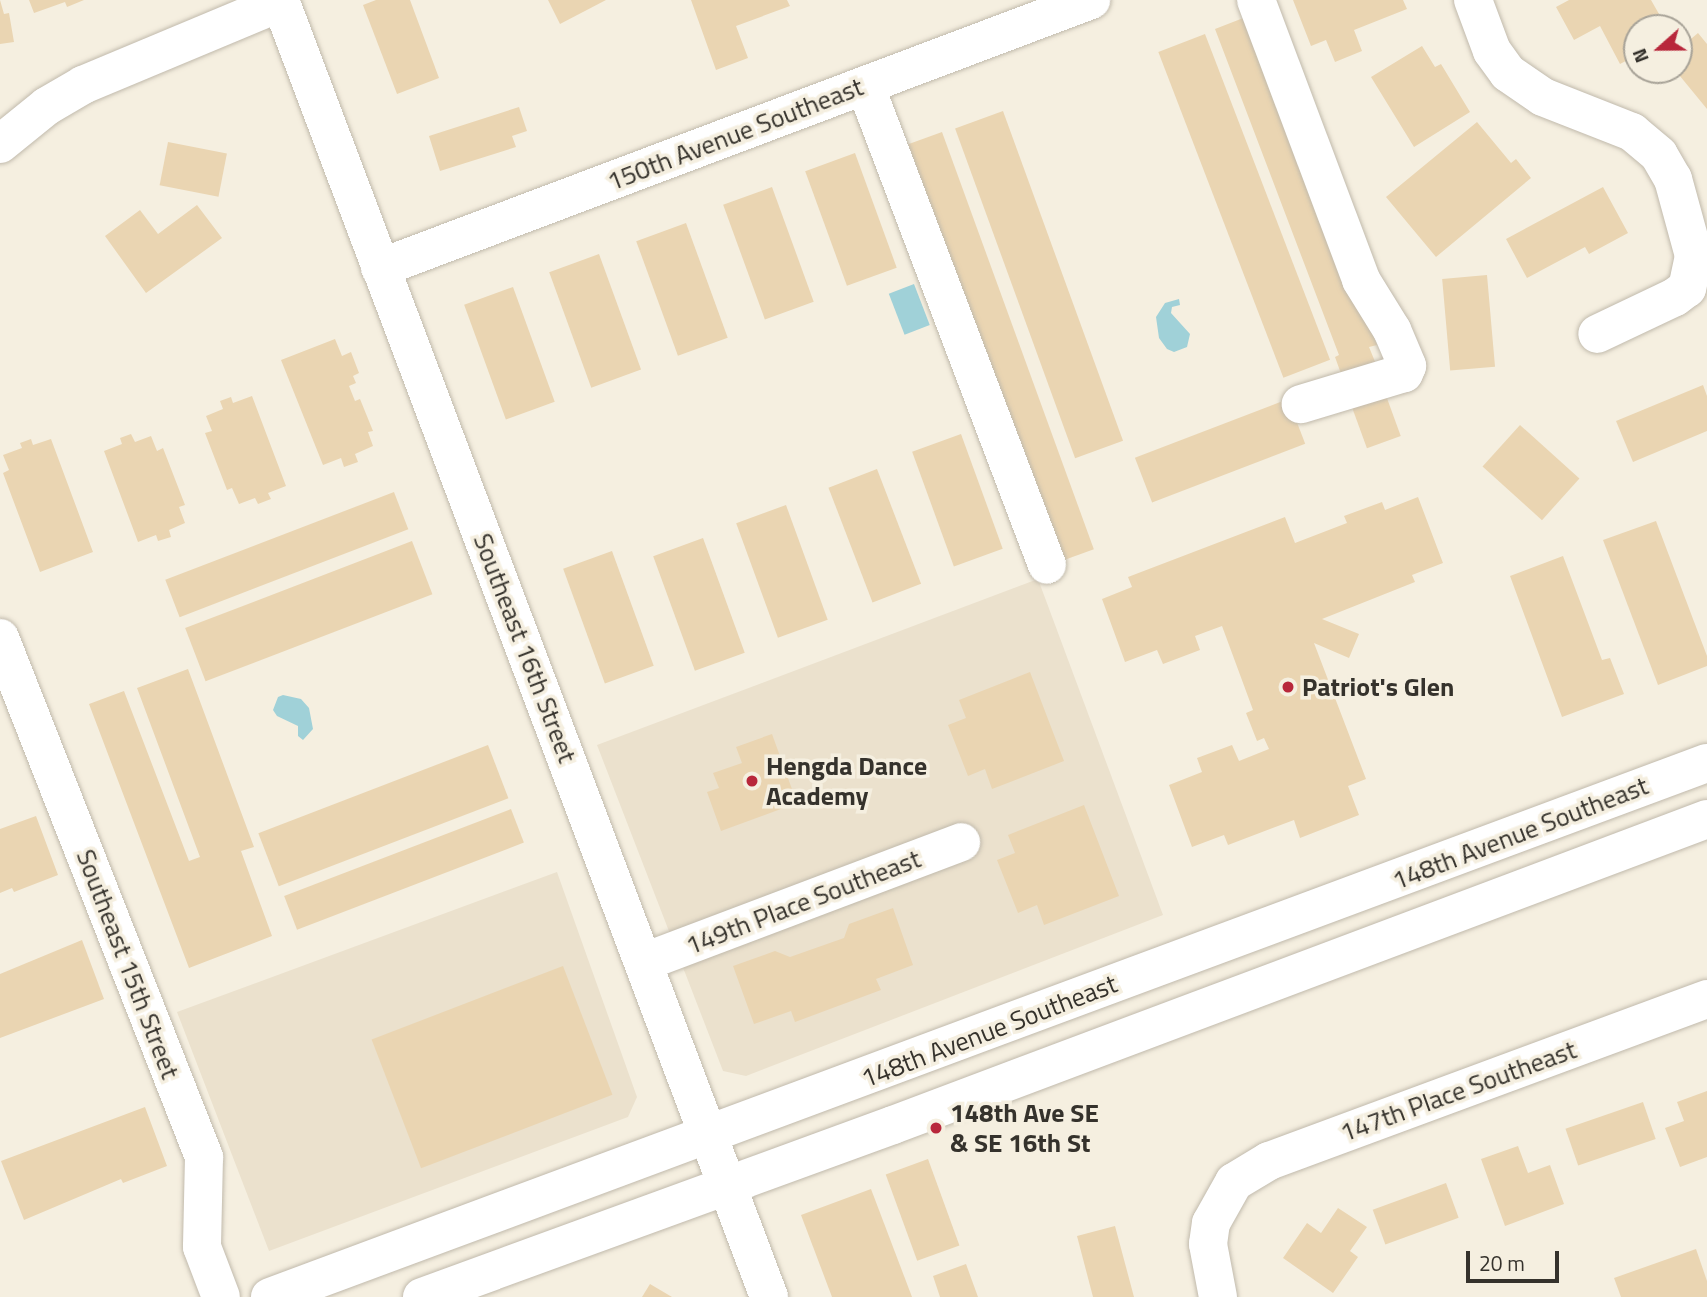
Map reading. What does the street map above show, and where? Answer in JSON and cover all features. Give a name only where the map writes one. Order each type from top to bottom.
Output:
[{"type":"street","name":"150th Avenue Southeast","points":[[380,268],[1091,0]]},
{"type":"street","points":[[1256,0],[1362,280],[1392,330],[1406,366],[1404,373],[1301,404]]},
{"type":"street","points":[[1473,0],[1492,51],[1508,73],[1543,97],[1632,132],[1659,155],[1673,179],[1694,256],[1686,288],[1675,297],[1597,334]]},
{"type":"street","points":[[0,144],[47,106],[83,85],[280,1]]},
{"type":"street","name":"Southeast 16th Street","points":[[280,1],[769,1297]]},
{"type":"street","points":[[865,85],[1046,565]]},
{"type":"street","name":"Southeast 15th Street","points":[[0,638],[204,1157],[202,1247],[221,1297]]},
{"type":"street","name":"148th Avenue Southeast","points":[[270,1297],[1707,763]]},
{"type":"street","name":"148th Avenue Southeast","points":[[422,1297],[1707,820]]},
{"type":"street","name":"149th Place Southeast","points":[[644,962],[961,842]]},
{"type":"street","name":"147th Place Southeast","points":[[1218,1297],[1208,1244],[1211,1223],[1234,1182],[1269,1160],[1707,999]]},
{"type":"shaded area","points":[[1038,579],[1163,915],[746,1076],[723,1071],[597,745]]},
{"type":"shaded area","points":[[557,872],[637,1097],[628,1117],[269,1251],[177,1012]]},
{"type":"water","points":[[914,284],[930,325],[905,335],[889,294]]},
{"type":"water","points":[[1179,299],[1180,305],[1172,307],[1171,313],[1190,334],[1187,347],[1174,352],[1167,349],[1159,338],[1156,317],[1165,303]]},
{"type":"water","points":[[283,695],[301,699],[309,708],[313,729],[303,740],[298,736],[298,726],[277,716],[273,710],[278,697]]},
{"type":"building","points":[[0,0],[4,14],[9,13],[14,42],[0,44]]},
{"type":"building","points":[[29,0],[84,0],[67,7],[65,2],[34,13]]},
{"type":"building","points":[[376,0],[410,0],[439,78],[397,94],[363,5]]},
{"type":"building","points":[[548,0],[606,0],[560,24]]},
{"type":"building","points":[[691,0],[787,0],[790,6],[736,26],[748,58],[716,70]]},
{"type":"building","points":[[1293,0],[1403,0],[1407,9],[1354,30],[1362,51],[1335,62],[1326,40],[1311,46]]},
{"type":"building","points":[[1569,0],[1651,0],[1659,14],[1623,14],[1623,62],[1620,64],[1600,26],[1574,40],[1556,7]]},
{"type":"building","points":[[1251,15],[1377,345],[1369,347],[1378,369],[1344,382],[1335,357],[1339,355],[1215,29]]},
{"type":"building","points":[[1698,33],[1707,44],[1707,109],[1686,84],[1693,84],[1693,37]]},
{"type":"building","points":[[1205,34],[1330,360],[1283,378],[1158,52]]},
{"type":"building","points":[[1422,46],[1435,67],[1441,64],[1470,112],[1414,147],[1371,77]]},
{"type":"building","points":[[519,107],[527,131],[512,136],[516,147],[440,171],[429,136]]},
{"type":"building","points":[[1003,111],[1123,441],[1075,458],[955,128]]},
{"type":"building","points":[[1477,122],[1511,163],[1516,159],[1531,178],[1436,257],[1386,197]]},
{"type":"building","points":[[942,132],[1094,549],[1060,562],[908,144]]},
{"type":"building","points":[[168,142],[227,153],[219,197],[160,185]]},
{"type":"building","points":[[855,153],[897,268],[847,286],[805,171]]},
{"type":"building","points":[[772,187],[814,302],[765,319],[723,205]]},
{"type":"building","points":[[1603,187],[1628,233],[1589,254],[1585,247],[1527,278],[1506,239]]},
{"type":"building","points":[[197,205],[222,238],[146,293],[105,236],[140,210],[158,234]]},
{"type":"building","points":[[686,223],[728,338],[678,356],[636,241]]},
{"type":"building","points":[[599,254],[641,370],[591,388],[549,272]]},
{"type":"building","points":[[1487,275],[1495,367],[1450,371],[1442,279]]},
{"type":"building","points":[[513,287],[555,402],[506,419],[464,305]]},
{"type":"building","points":[[335,339],[342,356],[351,352],[359,373],[353,376],[356,383],[349,386],[355,401],[360,399],[373,431],[368,432],[373,446],[355,454],[358,462],[344,467],[341,458],[323,465],[281,360]]},
{"type":"building","points":[[1703,385],[1707,396],[1707,431],[1633,462],[1616,421]]},
{"type":"building","points":[[1384,390],[1401,436],[1367,448],[1350,402]]},
{"type":"building","points":[[252,396],[286,486],[268,493],[271,499],[258,504],[255,498],[239,504],[232,488],[227,490],[205,433],[212,431],[206,416],[223,409],[220,401],[231,397],[233,403]]},
{"type":"building","points":[[1288,399],[1305,444],[1152,503],[1135,458]]},
{"type":"building","points":[[1520,425],[1579,479],[1542,520],[1483,467]]},
{"type":"building","points":[[131,434],[135,442],[151,436],[157,451],[163,448],[185,505],[179,507],[185,523],[169,530],[171,537],[158,541],[156,535],[138,542],[104,451],[122,444],[120,438]]},
{"type":"building","points":[[961,434],[1003,549],[954,566],[912,452]]},
{"type":"building","points":[[31,439],[33,445],[51,439],[93,552],[40,572],[3,473],[9,470],[3,455],[22,448],[20,443]]},
{"type":"building","points":[[877,469],[921,584],[873,602],[828,488]]},
{"type":"building","points":[[394,492],[408,529],[180,617],[165,580]]},
{"type":"building","name":"Patriot's Glen","points":[[1418,497],[1443,563],[1412,575],[1415,582],[1322,619],[1359,634],[1349,658],[1314,643],[1366,779],[1348,786],[1359,815],[1300,838],[1294,820],[1228,845],[1224,835],[1192,847],[1169,785],[1202,772],[1197,758],[1232,745],[1239,761],[1269,749],[1264,738],[1257,741],[1246,713],[1253,710],[1222,626],[1195,636],[1200,650],[1163,664],[1157,650],[1125,662],[1102,599],[1132,587],[1128,577],[1285,517],[1295,543],[1347,523],[1344,516],[1382,502],[1385,510]]},
{"type":"building","points":[[786,505],[828,620],[778,638],[736,523]]},
{"type":"building","points":[[1656,521],[1707,656],[1707,666],[1658,685],[1603,540]]},
{"type":"building","points":[[703,538],[745,653],[695,671],[653,556]]},
{"type":"building","points":[[412,541],[432,594],[206,681],[185,628]]},
{"type":"building","points":[[612,551],[654,666],[605,683],[563,569]]},
{"type":"building","points":[[1563,556],[1602,660],[1610,658],[1624,694],[1562,717],[1510,576]]},
{"type":"building","points":[[188,669],[254,847],[241,851],[272,936],[189,968],[89,704],[124,691],[189,861],[200,857],[137,688]]},
{"type":"building","points":[[1030,672],[1064,761],[992,789],[985,769],[968,776],[948,725],[966,718],[959,700]]},
{"type":"building","name":"Hengda Dance Academy","points":[[772,734],[797,803],[721,831],[707,792],[719,788],[713,773],[742,763],[736,747]]},
{"type":"building","points":[[488,745],[508,798],[279,886],[258,833]]},
{"type":"building","points":[[1084,805],[1119,896],[1044,925],[1037,905],[1018,913],[997,860],[1015,853],[1008,835]]},
{"type":"building","points":[[511,809],[524,843],[297,930],[284,896]]},
{"type":"building","points":[[36,816],[58,875],[14,892],[12,888],[0,893],[0,829]]},
{"type":"building","points":[[893,908],[913,965],[876,979],[881,990],[795,1022],[791,1011],[754,1024],[733,966],[775,951],[790,957],[844,938],[849,924]]},
{"type":"building","points":[[82,940],[104,999],[0,1038],[0,974]]},
{"type":"building","points":[[563,966],[612,1095],[421,1168],[372,1039]]},
{"type":"building","points":[[1707,1091],[1707,1157],[1680,1167],[1665,1128],[1684,1121],[1677,1102]]},
{"type":"building","points":[[1643,1102],[1656,1139],[1578,1166],[1565,1129]]},
{"type":"building","points":[[145,1107],[167,1166],[123,1183],[121,1179],[24,1220],[1,1161]]},
{"type":"building","points":[[1518,1146],[1528,1173],[1550,1165],[1564,1204],[1505,1226],[1481,1159]]},
{"type":"building","points":[[928,1159],[959,1245],[917,1261],[886,1174]]},
{"type":"building","points":[[1446,1183],[1459,1218],[1385,1244],[1373,1210]]},
{"type":"building","points":[[871,1189],[912,1297],[832,1297],[801,1215]]},
{"type":"building","points":[[1338,1208],[1367,1227],[1350,1251],[1358,1257],[1333,1293],[1283,1258],[1307,1223],[1321,1233]]},
{"type":"building","points":[[1115,1226],[1134,1297],[1093,1297],[1077,1236]]},
{"type":"building","points":[[1696,1249],[1707,1281],[1707,1297],[1621,1297],[1614,1278]]},
{"type":"building","points":[[966,1264],[978,1297],[940,1297],[933,1276]]},
{"type":"building","points":[[650,1284],[672,1297],[642,1297]]},
{"type":"place","name":"Patriot's Glen","points":[[1288,687]]},
{"type":"place","name":"Hengda Dance Academy","points":[[752,781]]},
{"type":"place","name":"148th Ave SE & SE 16th St","points":[[936,1128]]}]
